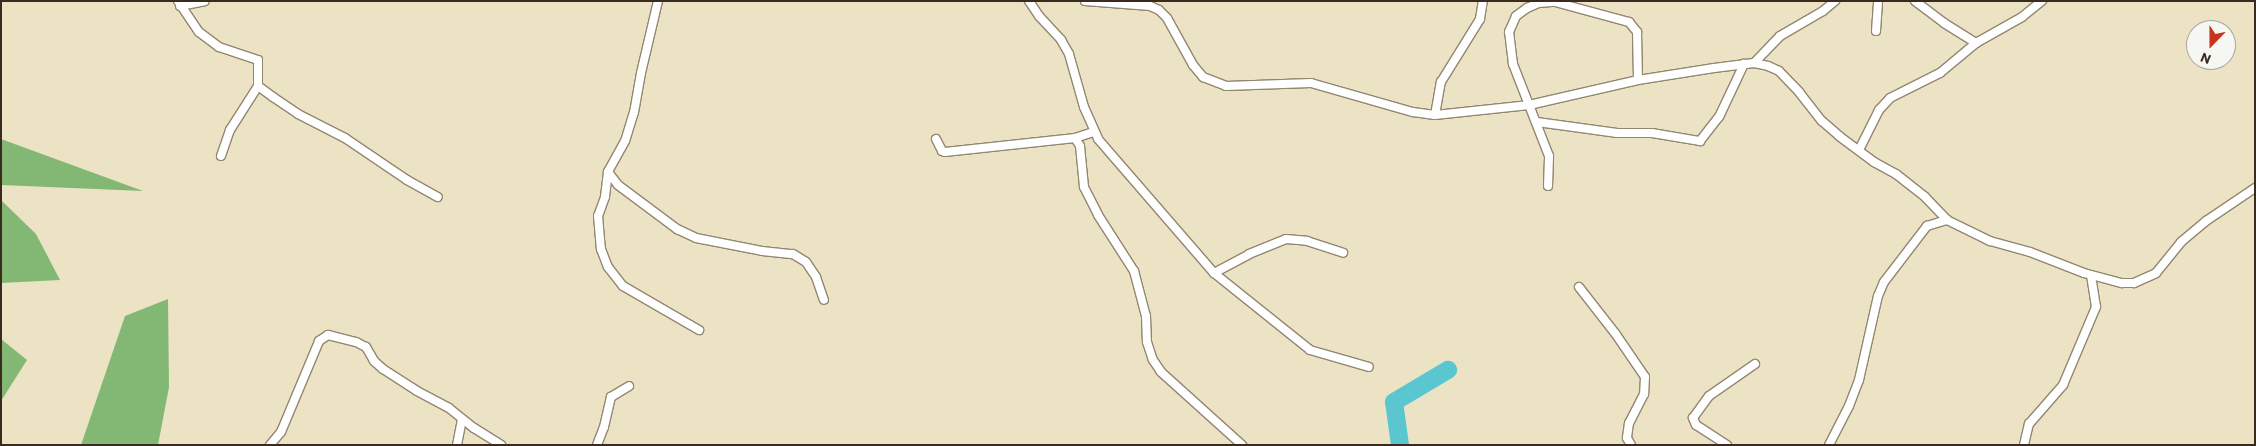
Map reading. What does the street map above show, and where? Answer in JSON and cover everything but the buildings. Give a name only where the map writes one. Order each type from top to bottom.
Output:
[{"type":"street","points":[[206,1],[179,4],[199,32],[219,47],[258,60],[258,86],[230,130],[221,156]]},
{"type":"street","points":[[658,1],[634,112],[625,141],[608,172],[604,198],[598,216],[601,249],[608,267],[623,286],[699,330]]},
{"type":"street","points":[[1030,1],[1039,16],[1061,40],[1069,54],[1093,132],[1214,273],[1310,350],[1369,367]]},
{"type":"street","points":[[1086,1],[1150,6],[1159,10],[1167,18],[1193,65],[1203,77],[1226,86],[1311,83],[1413,112],[1435,115],[1530,105],[1638,80],[1744,64],[1754,63],[1768,66],[1779,71],[1822,121],[1839,136],[1874,162],[1896,174],[1925,197],[1947,220],[1990,241],[2030,252],[2091,275],[2122,283],[2134,283],[2156,273],[2164,261],[2192,233],[2255,188]]},
{"type":"street","points":[[1435,115],[1441,82],[1480,19],[1483,1]]},
{"type":"street","points":[[1754,63],[1780,36],[1835,1]]},
{"type":"street","points":[[1876,31],[1878,1]]},
{"type":"street","points":[[1915,1],[1944,24],[1976,42]]},
{"type":"street","points":[[1859,150],[1879,110],[1890,98],[1940,73],[1976,42],[2022,16],[2042,1]]},
{"type":"street","points":[[1548,186],[1549,156],[1513,64],[1509,32],[1516,16],[1527,8],[1539,3],[1555,2],[1629,22],[1636,32],[1638,80]]},
{"type":"street","points":[[1537,122],[1617,133],[1658,134],[1700,141],[1719,117],[1744,64]]},
{"type":"street","points":[[258,86],[298,114],[344,138],[407,180],[438,197]]},
{"type":"street","points":[[936,139],[942,151],[945,152],[1076,138],[1093,132]]},
{"type":"street","points":[[1076,138],[1080,146],[1084,187],[1098,215],[1134,271],[1146,316],[1147,342],[1153,360],[1165,376],[1242,445]]},
{"type":"street","points":[[608,172],[618,185],[677,229],[696,238],[762,251],[792,254],[806,262],[816,277],[824,300]]},
{"type":"street","points":[[1828,445],[1849,406],[1859,380],[1878,296],[1884,282],[1911,243],[1927,226],[1934,222],[1947,220]]},
{"type":"street","points":[[1214,273],[1249,254],[1286,239],[1307,240],[1342,253]]},
{"type":"street","points":[[2024,445],[2029,424],[2064,385],[2096,307],[2091,275]]},
{"type":"street","points":[[1579,287],[1615,333],[1645,377],[1644,394],[1629,422],[1628,438],[1631,445]]},
{"type":"street","points":[[270,445],[281,432],[319,341],[328,335],[356,342],[366,347],[374,361],[383,369],[448,408],[501,445]]},
{"type":"street","points":[[1727,445],[1696,425],[1693,418],[1709,396],[1755,364]]},
{"type":"street","points":[[597,445],[604,427],[611,397],[628,386]]},
{"type":"street","points":[[457,445],[462,419]]},
{"type":"green space","points":[[1,139],[143,191],[1,185]]},
{"type":"green space","points":[[1,200],[36,234],[60,280],[1,283]]},
{"type":"green space","points":[[168,299],[169,387],[158,445],[81,445],[125,316]]},
{"type":"green space","points":[[1,339],[27,360],[1,401]]},
{"type":"waterway","points":[[1400,445],[1394,402],[1448,370]]}]
